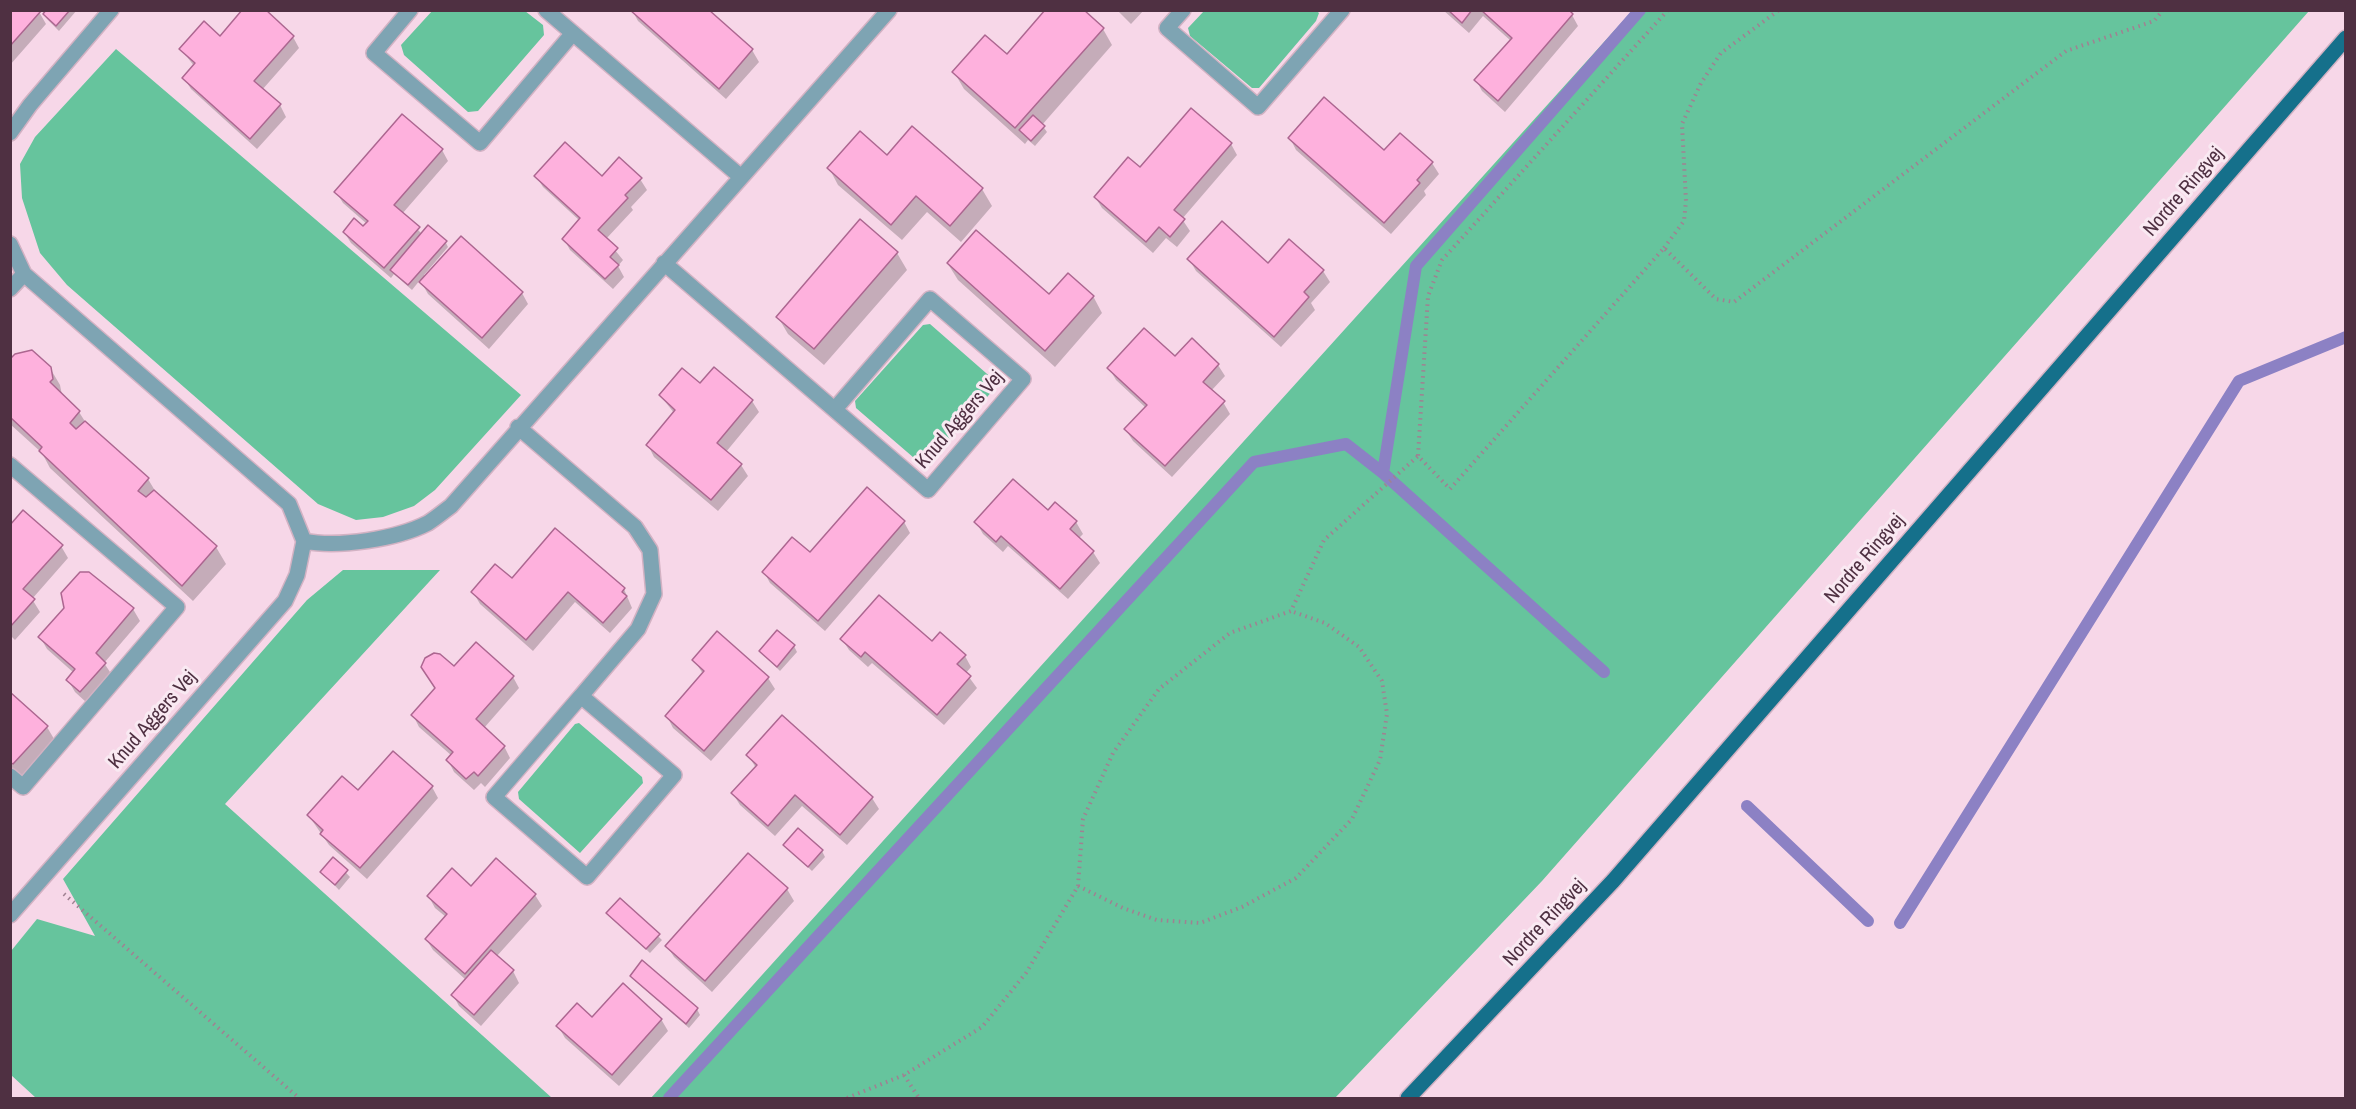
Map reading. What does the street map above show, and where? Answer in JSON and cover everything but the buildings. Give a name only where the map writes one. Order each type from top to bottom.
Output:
[{"type":"main road","name":"Nordre Ringvej","points":[[1408,1098],[1613,881],[2346,38]]},
{"type":"street","points":[[10,133],[30,105],[111,10]]},
{"type":"street","points":[[410,10],[374,53],[480,143],[573,33]]},
{"type":"street","points":[[546,10],[741,177]]},
{"type":"street","points":[[10,244],[24,274],[289,504],[304,541],[320,544],[382,538],[404,533],[428,522],[451,506],[889,10]]},
{"type":"street","points":[[1183,10],[1167,28],[1258,107],[1342,10]]},
{"type":"street","name":"Knud Aggers Vej","points":[[664,263],[928,490],[1023,379],[930,299],[835,409]]},
{"type":"street","points":[[10,289],[24,274]]},
{"type":"street","points":[[519,427],[635,527],[650,550],[654,594],[638,629],[494,797],[587,877],[674,775],[581,696]]},
{"type":"street","points":[[10,465],[177,607],[23,787],[10,776]]},
{"type":"street","name":"Knud Aggers Vej","points":[[10,915],[285,601],[297,575],[304,541]]},
{"type":"path","points":[[1290,611],[1324,540],[1418,456],[1428,296],[1442,260],[1668,10]]},
{"type":"path","points":[[1418,456],[1450,489],[1664,248],[1683,221],[1686,201],[1682,124],[1701,83],[1721,53],[1779,10]]},
{"type":"path","points":[[1664,248],[1716,299],[1734,302],[2066,51],[2154,21],[2163,10]]},
{"type":"path","points":[[847,1098],[904,1075],[982,1027],[1026,974],[1078,886],[1083,819],[1113,753],[1158,689],[1230,633],[1290,611],[1325,623],[1359,647],[1382,681],[1387,714],[1380,760],[1352,819],[1296,878],[1242,907],[1200,923],[1157,920],[1123,908],[1078,886]]},
{"type":"path","points":[[44,877],[299,1098]]},
{"type":"path","points":[[904,1075],[919,1098]]},
{"type":"green space","points":[[433,10],[525,11],[543,25],[544,35],[478,111],[468,112],[404,55],[401,45]]},
{"type":"green space","points":[[1316,10],[1319,13],[1316,21],[1259,88],[1252,88],[1190,36],[1188,28],[1204,11]]},
{"type":"green space","points":[[1632,11],[2309,11],[1542,881],[1335,1098],[651,1098]]},
{"type":"green space","points":[[116,49],[521,395],[435,490],[414,506],[383,517],[356,520],[318,504],[67,285],[40,253],[22,198],[20,164],[35,137]]},
{"type":"green space","points":[[930,324],[994,380],[995,388],[928,464],[921,464],[856,408],[855,401],[923,325]]},
{"type":"green space","points":[[343,570],[440,570],[225,804],[552,1098],[36,1098],[11,1075],[11,951],[37,919],[95,936],[63,879],[307,600]]},
{"type":"green space","points":[[579,723],[642,777],[643,783],[580,853],[519,799],[518,792],[575,724]]},
{"type":"waterway","points":[[1383,473],[1416,266],[1640,10]]},
{"type":"waterway","points":[[1900,923],[2239,381],[2346,337]]},
{"type":"waterway","points":[[669,1098],[1254,462],[1346,444],[1383,473],[1604,672]]},
{"type":"waterway","points":[[1747,806],[1868,921]]}]
